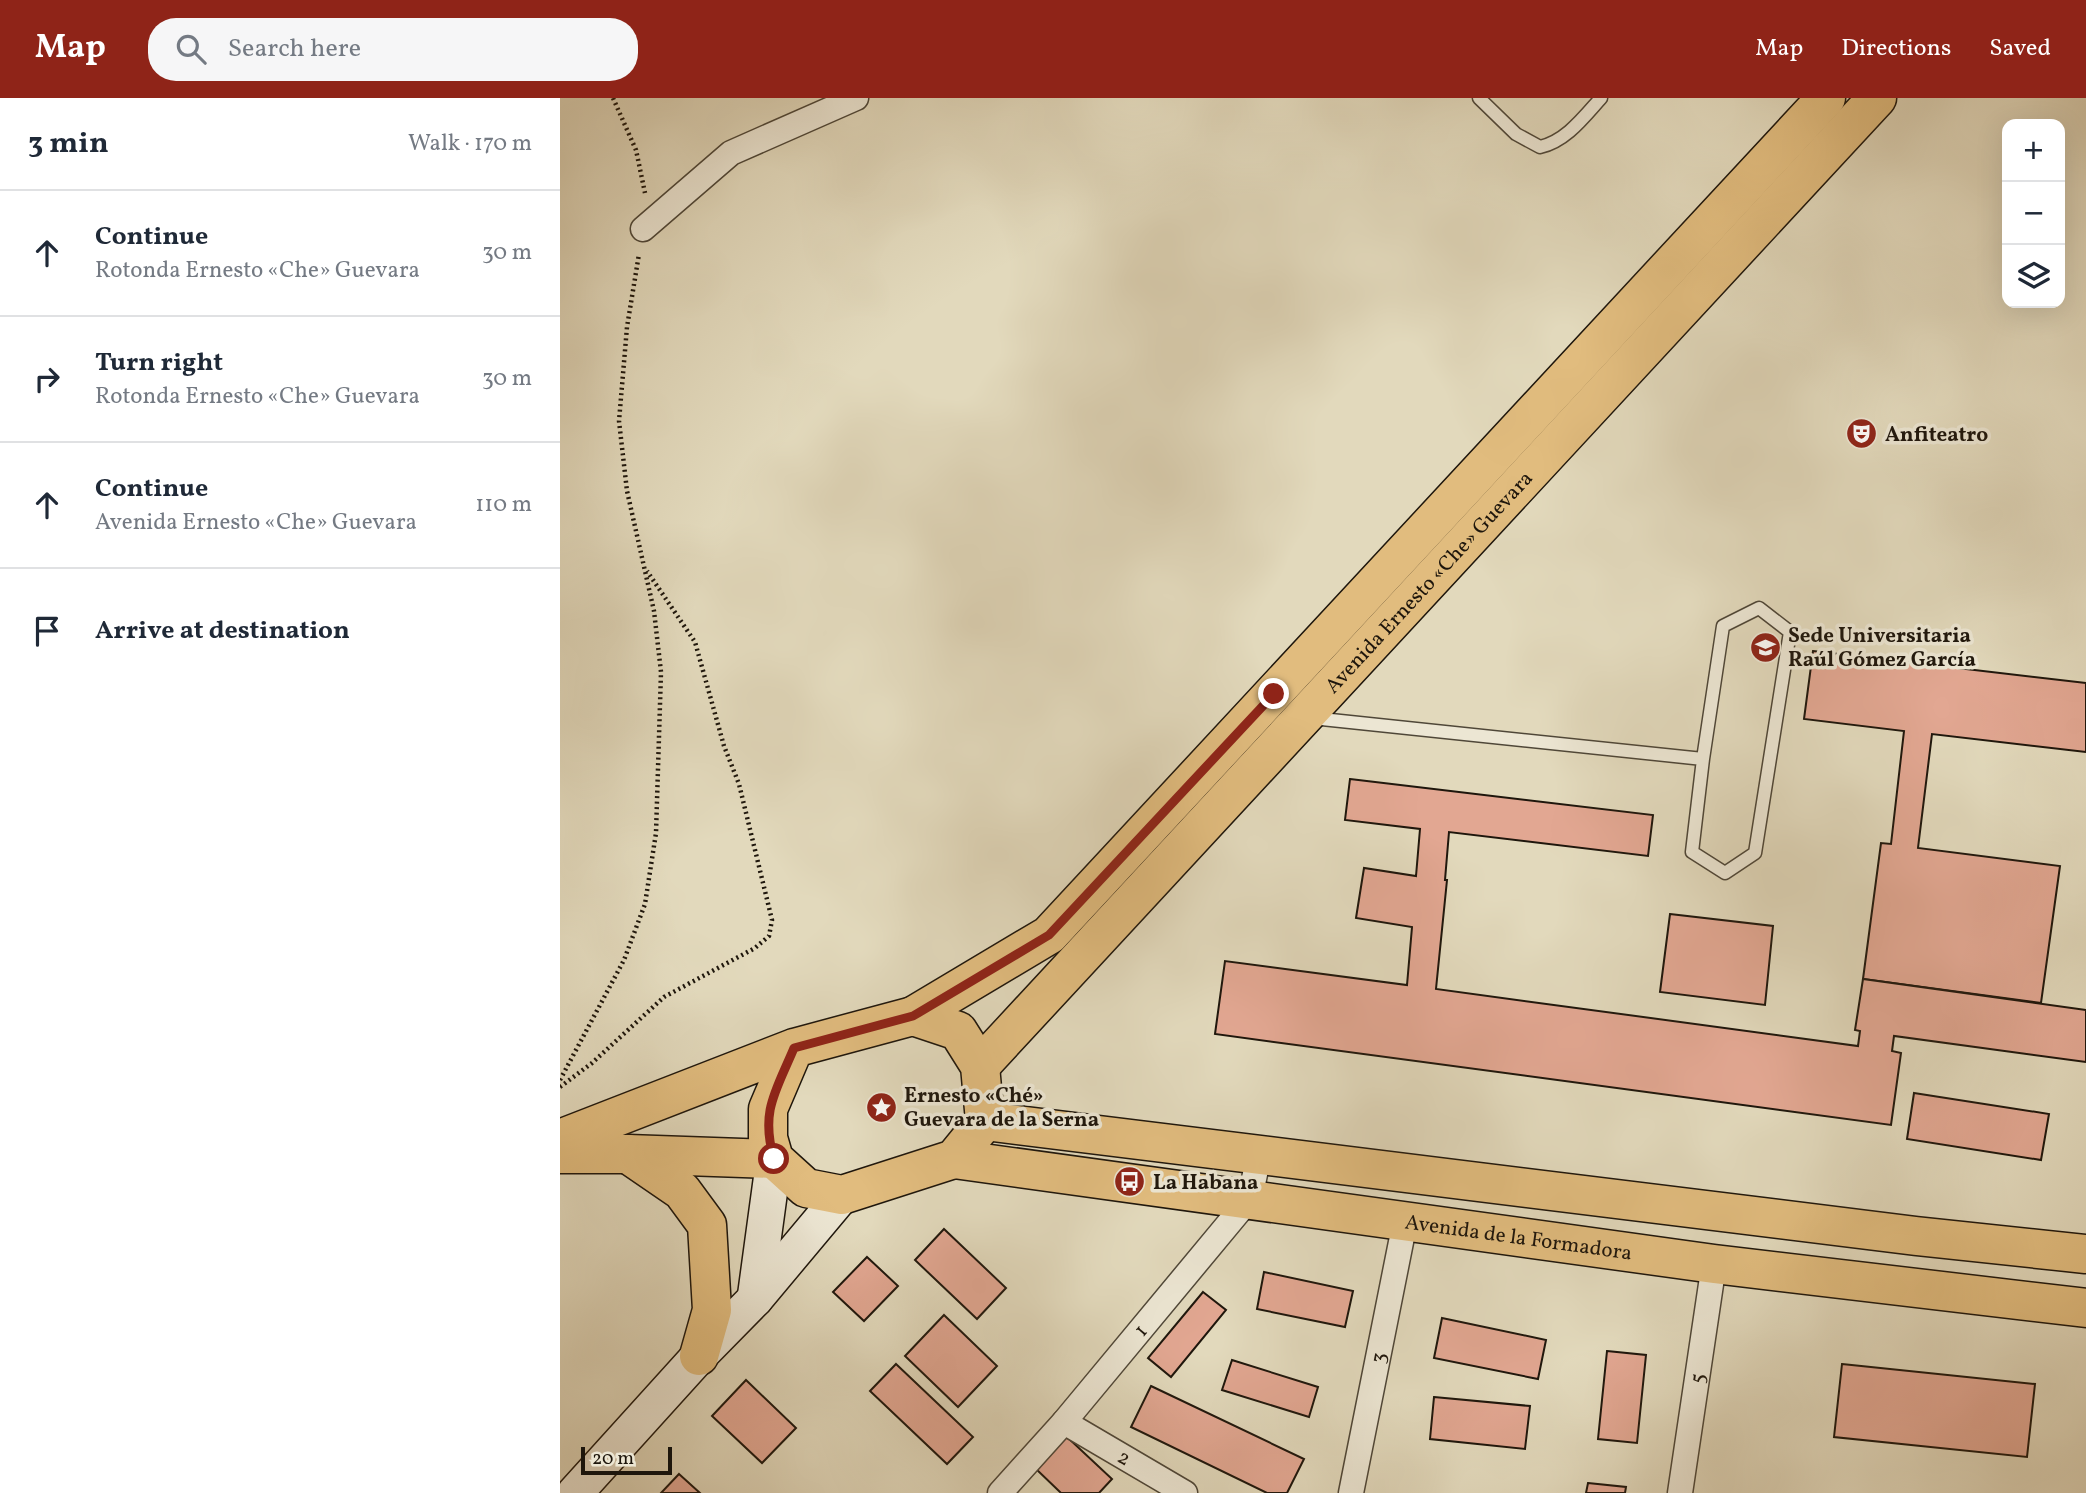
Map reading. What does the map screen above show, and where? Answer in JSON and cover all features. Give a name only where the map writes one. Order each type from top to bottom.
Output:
[{"type":"main road","name":"Avenida Ernesto «Che» Guevara","points":[[980,1066],[1289,706],[1826,98]]},
{"type":"main road","name":"Avenida Ernesto «Che» Guevara","points":[[913,1016],[1049,935],[1289,706],[1877,98]]},
{"type":"main road","points":[[560,1139],[794,1048],[913,1016],[958,1031],[980,1066],[985,1121],[954,1159],[842,1195],[806,1188],[774,1159],[560,1154]]},
{"type":"main road","points":[[755,1299],[774,1159],[768,1138],[768,1109],[794,1048]]},
{"type":"main road","points":[[985,1121],[1916,1236],[2086,1254]]},
{"type":"main road","points":[[628,1154],[682,1191],[707,1225],[712,1310],[699,1356]]},
{"type":"main road","name":"Avenida de la Formadora","points":[[954,1159],[1714,1264],[2086,1308]]},
{"type":"main road","points":[[575,1493],[699,1356],[755,1299],[842,1195]]},
{"type":"street","points":[[643,229],[731,153],[856,98]]},
{"type":"street","name":"1","points":[[1000,1493],[1064,1422],[1250,1198],[1259,1155]]},
{"type":"street","name":"3","points":[[1351,1493],[1405,1222]]},
{"type":"street","name":"5","points":[[1680,1493],[1714,1264]]},
{"type":"street","name":"2","points":[[1064,1422],[1185,1493]]},
{"type":"lane","points":[[1479,98],[1516,134],[1540,148],[1555,144],[1601,98]]},
{"type":"lane","points":[[1759,608],[1790,632],[1755,853],[1725,873],[1692,852],[1703,759],[1723,626],[1759,608]]},
{"type":"lane","points":[[1289,706],[1703,759]]},
{"type":"path","points":[[560,1080],[624,960],[645,904],[656,833],[661,672],[654,611],[627,491],[619,421],[627,327],[643,229],[645,187],[636,150],[613,98]]},
{"type":"path","points":[[560,1087],[592,1063],[664,997],[755,948],[769,936],[772,920],[739,784],[724,746],[695,642],[644,568]]},
{"type":"building","points":[[1813,651],[2086,683],[2086,752],[1932,734],[1918,848],[2060,866],[2041,1003],[1863,979],[1881,843],[1891,844],[1904,731],[1804,719]]},
{"type":"building","points":[[1350,779],[1653,815],[1648,856],[1449,832],[1436,989],[1858,1046],[1860,1031],[1855,1030],[1863,979],[2086,1010],[2086,1062],[1894,1036],[1892,1051],[1901,1053],[1891,1125],[1215,1034],[1225,961],[1407,985],[1412,927],[1356,918],[1364,868],[1416,876],[1420,829],[1345,820]]},
{"type":"building","points":[[1670,914],[1773,926],[1765,1005],[1660,992]]},
{"type":"building","points":[[1914,1093],[2049,1114],[2041,1160],[1907,1139]]},
{"type":"building","points":[[944,1229],[1006,1288],[977,1319],[915,1260]]},
{"type":"building","points":[[867,1257],[898,1286],[864,1321],[833,1292]]},
{"type":"building","points":[[1264,1272],[1353,1291],[1345,1327],[1257,1309]]},
{"type":"building","points":[[1203,1292],[1226,1310],[1171,1377],[1148,1358]]},
{"type":"building","points":[[944,1315],[997,1366],[958,1407],[905,1356]]},
{"type":"building","points":[[1442,1318],[1546,1340],[1538,1379],[1434,1358]]},
{"type":"building","points":[[1607,1351],[1646,1355],[1637,1443],[1598,1439]]},
{"type":"building","points":[[1232,1360],[1318,1387],[1309,1417],[1222,1390]]},
{"type":"building","points":[[896,1364],[973,1437],[947,1464],[870,1391]]},
{"type":"building","points":[[1842,1364],[2035,1384],[2027,1457],[1834,1437]]},
{"type":"building","points":[[746,1380],[796,1428],[762,1463],[712,1416]]},
{"type":"building","points":[[1151,1386],[1304,1459],[1287,1493],[1267,1493],[1131,1427]]},
{"type":"building","points":[[1434,1397],[1530,1406],[1525,1449],[1430,1439]]},
{"type":"building","points":[[1066,1436],[1112,1479],[1099,1493],[1061,1493],[1035,1468]]},
{"type":"building","points":[[679,1474],[700,1493],[661,1493]]},
{"type":"building","points":[[1588,1483],[1626,1487],[1625,1493],[1586,1493]]},
{"type":"place","name":"Anfiteatro","points":[[1862,434]]},
{"type":"place","name":"Sede Universitaria Raúl Gómez García","points":[[1765,647]]},
{"type":"place","name":"Ernesto «Ché» Guevara de la Serna","points":[[881,1107]]},
{"type":"place","name":"La Habana","points":[[1130,1182]]},
{"type":"route","points":[[774,1159],[768,1138],[768,1109],[794,1048],[913,1016],[1049,935],[1274,694]]}]
